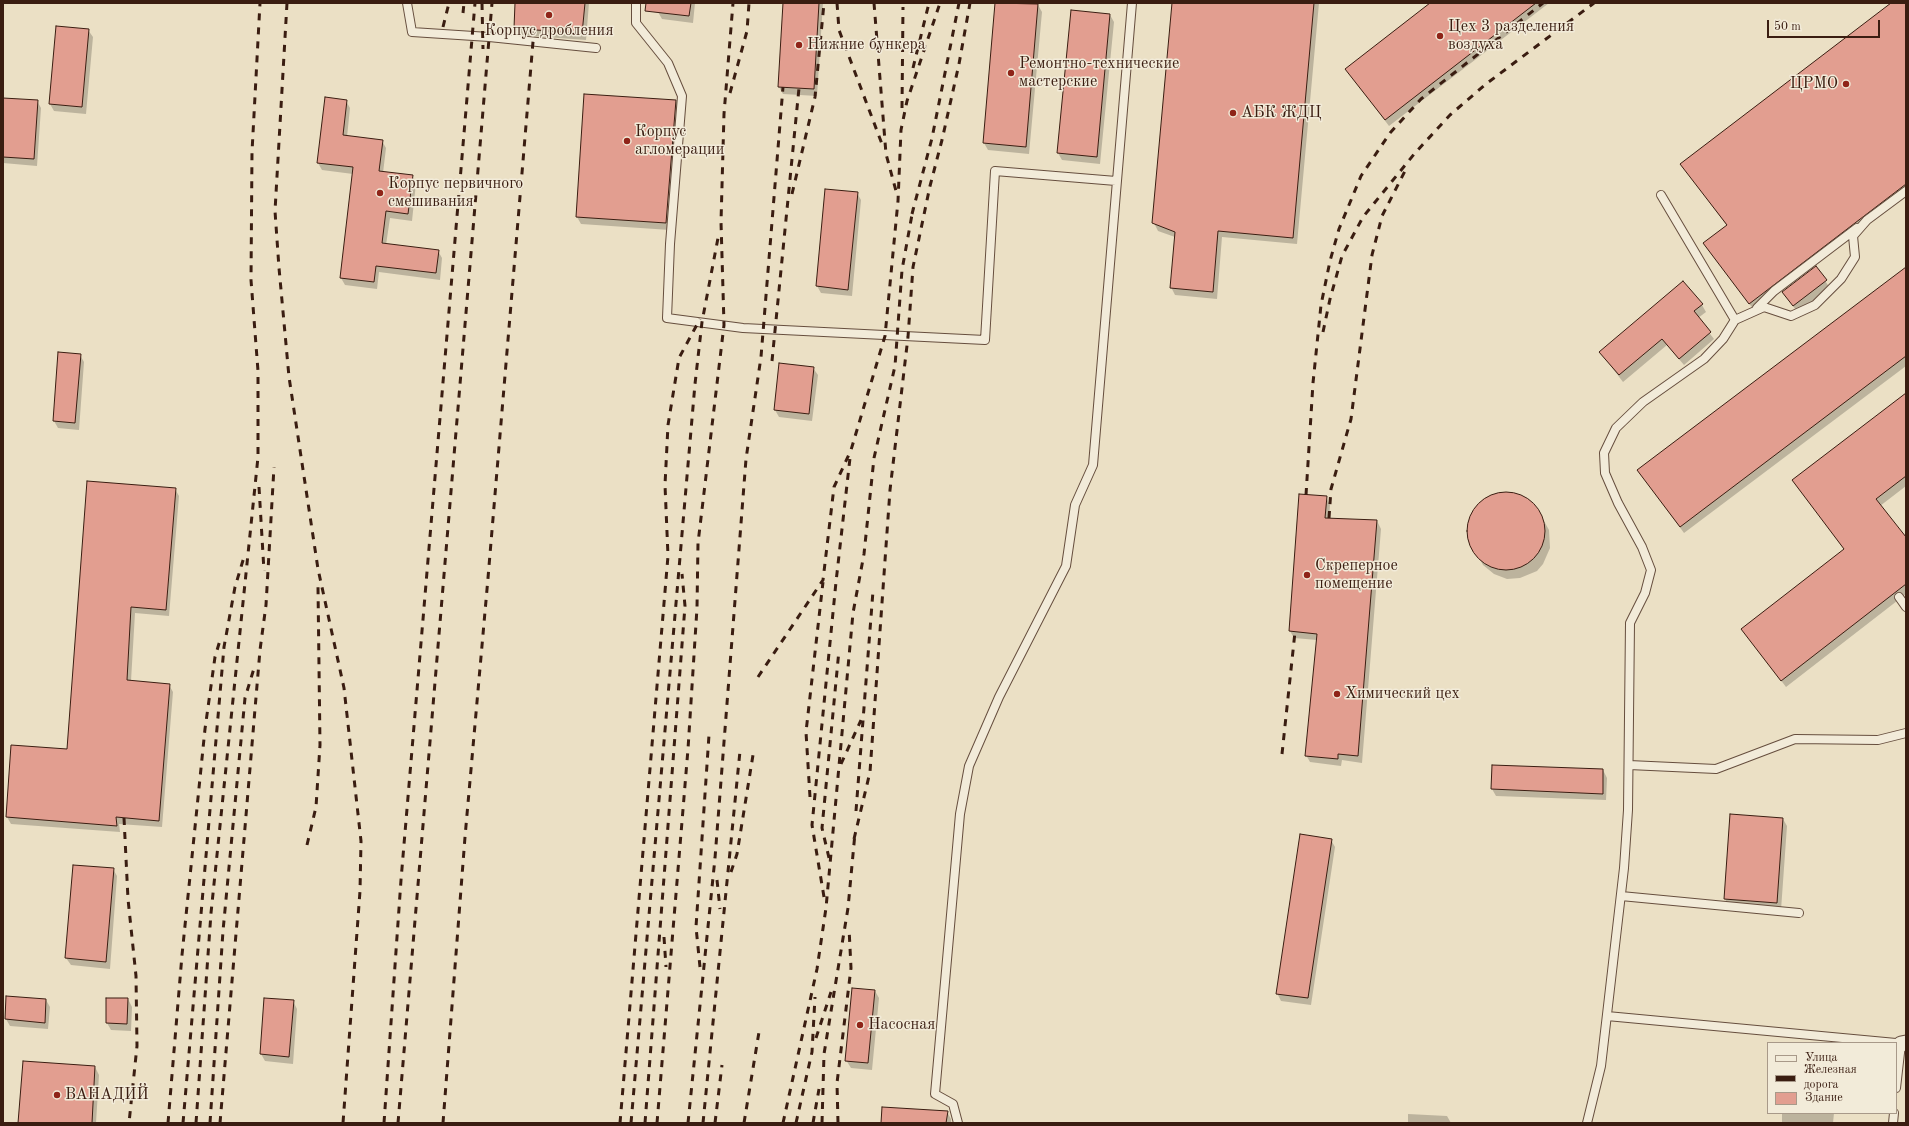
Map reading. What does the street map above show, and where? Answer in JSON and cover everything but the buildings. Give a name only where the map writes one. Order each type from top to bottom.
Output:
[{"type":"lane","points":[[406,3],[412,32],[489,37],[596,48]]},
{"type":"lane","points":[[636,3],[636,23],[668,63],[682,96],[670,244],[667,318],[743,328],[985,340],[995,171],[1116,181]]},
{"type":"lane","points":[[958,1123],[954,1104],[935,1094],[960,814],[970,766],[999,697],[1066,566],[1075,506],[1093,465],[1132,3]]},
{"type":"lane","points":[[1753,312],[1774,291],[1906,191]]},
{"type":"lane","points":[[1661,195],[1735,320]]},
{"type":"lane","points":[[1587,1123],[1601,1066],[1621,896],[1628,810],[1630,623],[1645,593],[1651,570],[1642,546],[1618,503],[1605,473],[1604,453],[1616,428],[1643,402],[1704,359],[1723,339],[1735,320],[1764,307],[1791,316],[1815,305],[1841,279],[1855,257],[1853,236],[1867,220]]},
{"type":"lane","points":[[1899,597],[1906,607]]},
{"type":"lane","points":[[1629,764],[1716,770],[1795,739],[1878,740],[1906,733]]},
{"type":"lane","points":[[1621,896],[1799,913]]},
{"type":"lane","points":[[1607,1016],[1889,1042]]},
{"type":"lane","points":[[1897,1077],[1900,1043]]},
{"type":"railway","points":[[196,1123],[211,913],[258,457],[258,371],[251,280],[252,152],[260,3]]},
{"type":"railway","points":[[287,3],[275,211],[279,268],[289,377],[318,569],[344,688],[361,841],[360,891],[343,1123]]},
{"type":"railway","points":[[443,27],[449,3]]},
{"type":"railway","points":[[463,13],[464,3]]},
{"type":"railway","points":[[384,1123],[401,880],[475,3]]},
{"type":"railway","points":[[482,3],[483,49]]},
{"type":"railway","points":[[398,1123],[492,3]]},
{"type":"railway","points":[[657,1123],[688,749],[697,608],[698,543],[724,325],[721,222],[724,114],[733,3]]},
{"type":"railway","points":[[730,93],[747,31],[749,3]]},
{"type":"railway","points":[[792,194],[815,97],[824,3]]},
{"type":"railway","points":[[837,3],[839,30],[882,144]]},
{"type":"railway","points":[[874,3],[886,154],[896,191]]},
{"type":"railway","points":[[913,68],[929,3]]},
{"type":"railway","points":[[758,677],[823,580],[834,487],[851,450],[885,336],[898,201],[901,130],[907,101],[940,3]]},
{"type":"railway","points":[[912,214],[932,138],[959,3]]},
{"type":"railway","points":[[854,839],[870,772],[890,490],[908,337],[913,267],[930,186],[959,64],[970,3]]},
{"type":"railway","points":[[1306,495],[1313,383],[1321,305],[1330,261],[1339,229],[1361,176],[1390,133],[1421,99],[1543,3]]},
{"type":"railway","points":[[1323,332],[1330,299],[1342,256],[1363,217],[1415,153],[1450,115],[1486,84],[1594,3]]},
{"type":"railway","points":[[902,108],[903,7]]},
{"type":"railway","points":[[443,1123],[465,837],[534,30]]},
{"type":"railway","points":[[688,1123],[715,858],[746,459],[761,357],[783,87]]},
{"type":"railway","points":[[772,361],[799,88]]},
{"type":"railway","points":[[1329,518],[1331,489],[1351,419],[1372,255],[1382,216],[1405,171]]},
{"type":"railway","points":[[783,1123],[817,969],[826,908],[853,613],[864,554],[874,458],[895,366],[902,270],[913,209]]},
{"type":"railway","points":[[631,1123],[695,384],[702,322],[718,238]]},
{"type":"railway","points":[[620,1123],[668,556],[665,485],[668,425],[679,358],[700,319]]},
{"type":"railway","points":[[824,897],[812,825],[850,458]]},
{"type":"railway","points":[[220,1123],[260,650],[266,605],[274,467]]},
{"type":"railway","points":[[259,487],[264,571]]},
{"type":"railway","points":[[183,1123],[224,647],[235,587],[244,557]]},
{"type":"railway","points":[[645,1123],[685,606],[682,574]]},
{"type":"railway","points":[[810,797],[806,732],[823,582]]},
{"type":"railway","points":[[307,845],[316,807],[320,745],[318,587]]},
{"type":"railway","points":[[856,811],[873,591]]},
{"type":"railway","points":[[1282,754],[1295,632]]},
{"type":"railway","points":[[168,1123],[182,955],[205,729],[215,657],[221,637]]},
{"type":"railway","points":[[829,858],[822,828],[839,650]]},
{"type":"railway","points":[[210,1123],[223,931],[245,698],[255,665]]},
{"type":"railway","points":[[841,764],[861,720]]},
{"type":"railway","points":[[700,967],[696,927],[709,735]]},
{"type":"railway","points":[[703,1123],[740,751]]},
{"type":"railway","points":[[731,872],[737,854],[753,755]]},
{"type":"railway","points":[[124,818],[128,899],[136,976],[137,1046],[129,1123]]},
{"type":"railway","points":[[822,1123],[824,1054],[848,908],[855,833]]},
{"type":"railway","points":[[717,880],[720,909]]},
{"type":"railway","points":[[838,1123],[837,1083],[851,968],[849,928]]},
{"type":"railway","points":[[664,937],[666,967]]},
{"type":"railway","points":[[816,1038],[831,992]]},
{"type":"railway","points":[[796,1123],[812,1052],[815,997]]},
{"type":"railway","points":[[744,1123],[759,1032]]},
{"type":"railway","points":[[715,1123],[722,1065]]},
{"type":"railway","points":[[813,1123],[819,1089]]},
{"type":"place","name":"Корпус дробления","points":[[549,15]]},
{"type":"place","name":"Цех 3 разделения воздуха","points":[[1440,36]]},
{"type":"place","name":"Нижние бункера","points":[[799,45]]},
{"type":"place","name":"Ремонтно-технические мастерские","points":[[1011,73]]},
{"type":"place","name":"ЦРМО","points":[[1846,84]]},
{"type":"place","name":"АБК ЖДЦ","points":[[1233,113]]},
{"type":"place","name":"Корпус агломерации","points":[[627,141]]},
{"type":"place","name":"Корпус первичного смешивания","points":[[380,193]]},
{"type":"place","name":"Скреперное помещение","points":[[1307,575]]},
{"type":"place","name":"Химический цех","points":[[1337,694]]},
{"type":"place","name":"Насосная","points":[[860,1025]]},
{"type":"place","name":"ВАНАДИЙ","points":[[57,1095]]}]
